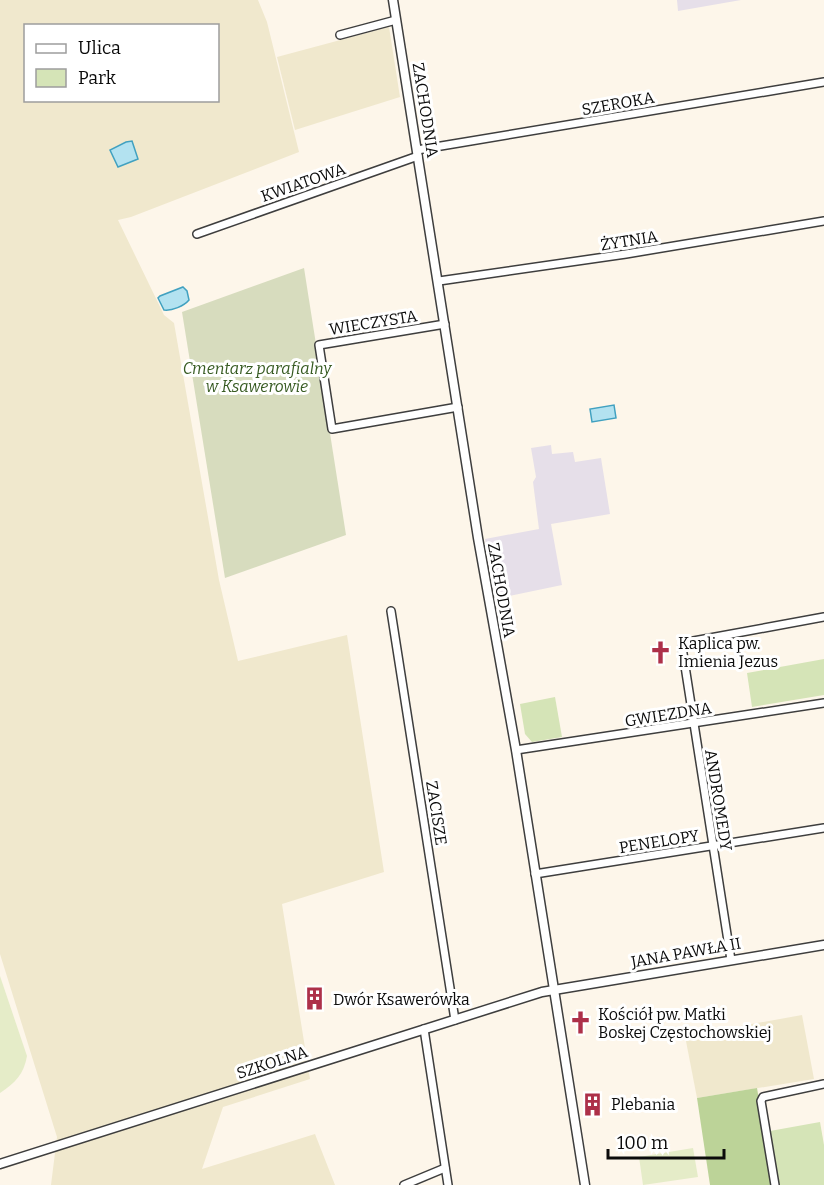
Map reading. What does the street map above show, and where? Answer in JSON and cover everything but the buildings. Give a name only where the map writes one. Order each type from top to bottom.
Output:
[{"type":"street","name":"ZACHODNIA","points":[[393,0],[478,538],[516,750],[585,1185]]},
{"type":"street","points":[[340,35],[396,20]]},
{"type":"street","name":"SZEROKA","points":[[417,153],[824,82]]},
{"type":"street","name":"KWIATOWA","points":[[198,234],[417,153]]},
{"type":"street","name":"ŻYTNIA","points":[[439,281],[626,254],[824,221]]},
{"type":"street","name":"WIECZYSTA","points":[[445,324],[319,345],[332,429],[458,407]]},
{"type":"street","name":"ZACISZE","points":[[391,611],[455,1020]]},
{"type":"street","name":"ANDROMEDY","points":[[731,960],[693,724],[683,645],[688,642],[824,617]]},
{"type":"street","name":"GWIEZDNA","points":[[516,750],[824,703]]},
{"type":"street","name":"PENELOPY","points":[[535,874],[824,828]]},
{"type":"street","name":"JANA PAWŁA II","points":[[554,990],[824,945]]},
{"type":"street","name":"SZKOLNA","points":[[0,1164],[528,996],[554,990]]},
{"type":"street","points":[[424,1029],[448,1185]]},
{"type":"street","points":[[775,1185],[761,1101],[763,1096],[824,1084]]},
{"type":"street","points":[[404,1185],[445,1168]]},
{"type":"shaded area","points":[[0,0],[258,0],[267,22],[299,152],[118,220],[164,315],[174,323],[219,580],[238,661],[347,635],[384,872],[282,904],[310,1079],[223,1107],[202,1169],[315,1134],[335,1185],[51,1185],[57,1137],[0,954]]},
{"type":"shaded area","points":[[677,0],[741,0],[678,11]]},
{"type":"shaded area","points":[[389,27],[400,97],[295,130],[277,57]]},
{"type":"shaded area","points":[[551,445],[552,454],[573,452],[575,462],[601,458],[610,514],[551,524],[562,585],[495,599],[485,539],[539,529],[533,482],[536,477],[531,448]]},
{"type":"shaded area","points":[[802,1015],[814,1079],[697,1098],[685,1036]]},
{"type":"green space","name":"Cmentarz parafialny w Ksawerowie","points":[[304,268],[346,535],[225,578],[182,312]]},
{"type":"green space","points":[[824,659],[824,695],[752,707],[747,673]]},
{"type":"green space","points":[[555,697],[562,737],[532,742],[525,734],[520,704]]},
{"type":"green space","points":[[0,976],[27,1056],[18,1078],[0,1093]]},
{"type":"green space","points":[[757,1088],[773,1185],[710,1185],[697,1098]]},
{"type":"green space","points":[[820,1122],[824,1145],[824,1185],[779,1185],[770,1131]]},
{"type":"green space","points":[[693,1148],[698,1177],[643,1185],[639,1157]]},
{"type":"water","points":[[132,141],[138,159],[118,167],[110,150]]},
{"type":"water","points":[[183,287],[187,291],[189,300],[178,308],[164,310],[158,298]]},
{"type":"water","points":[[614,405],[616,418],[592,422],[590,409]]},
{"type":"place","name":"Kaplica pw. Imienia Jezus","points":[[660,652]]},
{"type":"place","name":"Dwór Ksawerówka","points":[[315,999]]},
{"type":"place","name":"Kościół pw. Matki Boskej Częstochowskiej","points":[[580,1023]]},
{"type":"place","name":"Plebania","points":[[593,1104]]}]
